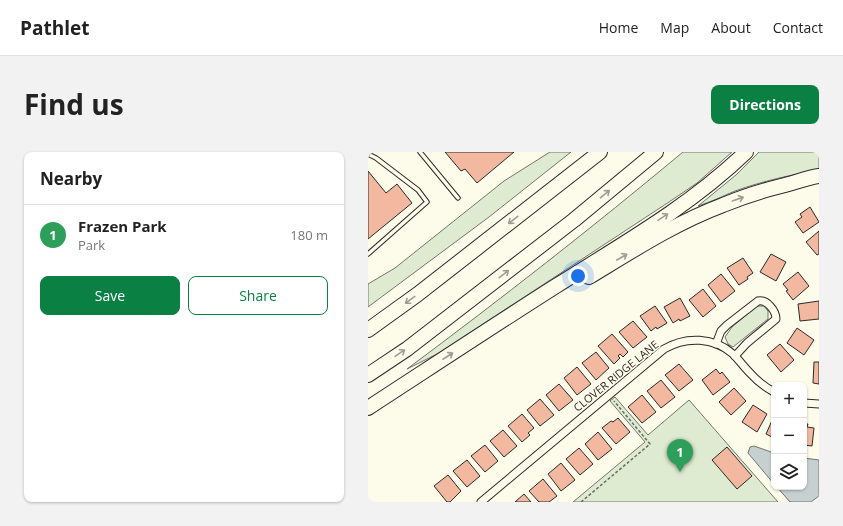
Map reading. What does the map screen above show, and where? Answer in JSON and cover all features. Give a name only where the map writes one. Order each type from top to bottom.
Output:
[{"type":"highway","points":[[544,196],[591,152]]},
{"type":"highway","points":[[368,330],[418,294],[600,152]]},
{"type":"highway","points":[[368,375],[407,349],[562,229],[656,152]]},
{"type":"highway","points":[[368,408],[591,265],[695,196],[728,170],[746,152]]},
{"type":"highway","points":[[478,337],[510,324],[665,231],[722,205],[804,179],[819,176]]},
{"type":"highway","points":[[784,185],[819,182]]},
{"type":"street","points":[[716,344],[721,332],[727,325],[758,301],[762,300],[767,303],[776,314],[776,320],[735,356]]},
{"type":"street","name":"CLOVER RIDGE LANE","points":[[481,502],[609,395],[672,345],[692,340],[706,341],[716,344],[735,356],[755,378],[771,390]]},
{"type":"street","points":[[807,403],[819,404]]},
{"type":"lane","points":[[420,152],[458,198]]},
{"type":"lane","points":[[368,154],[376,158],[418,190],[428,202],[368,254]]},
{"type":"path","points":[[581,502],[650,444],[609,395]]},
{"type":"green space","points":[[550,152],[571,152],[489,217],[368,307],[368,284],[395,268],[504,181]]},
{"type":"green space","points":[[683,152],[732,152],[697,183],[669,202],[439,353],[407,369],[615,208]]},
{"type":"green space","points":[[759,152],[819,152],[819,170],[756,184],[698,206],[736,175]]},
{"type":"green space","points":[[757,306],[764,306],[768,311],[768,319],[733,347],[728,344],[725,337],[732,327]]},
{"type":"green space","points":[[615,397],[648,435],[689,400],[778,502],[573,502],[645,442],[610,401]]},
{"type":"shaded area","points":[[754,446],[771,452],[771,480],[748,453],[750,447]]},
{"type":"shaded area","points":[[807,458],[819,460],[819,496],[811,502],[790,502],[780,490],[807,490]]},
{"type":"building","points":[[445,152],[514,152],[477,183],[465,169],[461,171]]},
{"type":"building","points":[[368,171],[386,193],[397,184],[412,203],[368,239]]},
{"type":"building","points":[[810,207],[819,222],[803,233],[795,222],[802,217],[800,214]]},
{"type":"building","points":[[819,231],[819,254],[817,255],[806,242]]},
{"type":"building","points":[[771,254],[786,262],[776,281],[760,272]]},
{"type":"building","points":[[743,258],[753,273],[747,277],[748,279],[739,285],[727,268]]},
{"type":"building","points":[[798,272],[809,286],[793,300],[783,284]]},
{"type":"building","points":[[721,274],[735,291],[721,302],[708,285]]},
{"type":"building","points":[[703,289],[716,306],[703,317],[689,300]]},
{"type":"building","points":[[680,298],[690,316],[680,321],[679,319],[673,323],[664,307]]},
{"type":"building","points":[[819,301],[819,319],[800,321],[798,304]]},
{"type":"building","points":[[655,306],[667,323],[657,329],[656,327],[651,331],[640,316]]},
{"type":"building","points":[[633,321],[647,337],[633,348],[619,332]]},
{"type":"building","points":[[797,328],[814,340],[804,355],[787,343]]},
{"type":"building","points":[[612,334],[628,352],[623,357],[620,354],[618,356],[620,358],[614,364],[598,346]]},
{"type":"building","points":[[780,344],[794,360],[781,372],[767,355]]},
{"type":"building","points":[[596,352],[609,368],[596,380],[582,363]]},
{"type":"building","points":[[814,362],[819,362],[819,384],[813,383]]},
{"type":"building","points":[[679,364],[693,380],[679,391],[665,375]]},
{"type":"building","points":[[577,367],[591,384],[577,395],[564,378]]},
{"type":"building","points":[[716,369],[720,374],[722,372],[730,382],[713,395],[702,380]]},
{"type":"building","points":[[661,380],[675,397],[661,408],[647,391]]},
{"type":"building","points":[[559,384],[573,400],[559,411],[546,395]]},
{"type":"building","points":[[734,388],[746,401],[731,415],[719,402]]},
{"type":"building","points":[[642,395],[656,412],[642,423],[628,407]]},
{"type":"building","points":[[540,399],[554,415],[540,426],[527,410]]},
{"type":"building","points":[[753,405],[767,414],[757,432],[742,422]]},
{"type":"building","points":[[522,414],[534,428],[528,433],[530,435],[522,442],[508,426]]},
{"type":"building","points":[[618,418],[630,432],[616,444],[602,428]]},
{"type":"building","points":[[771,423],[771,436],[766,434]]},
{"type":"building","points":[[807,427],[814,428],[812,446],[807,445]]},
{"type":"building","points":[[503,430],[517,446],[504,457],[490,441]]},
{"type":"building","points":[[598,432],[612,449],[598,460],[585,444]]},
{"type":"building","points":[[485,445],[498,461],[485,472],[471,456]]},
{"type":"building","points":[[727,447],[752,476],[737,489],[712,460]]},
{"type":"building","points":[[579,448],[593,464],[580,475],[566,459]]},
{"type":"building","points":[[467,460],[480,476],[467,487],[453,471]]},
{"type":"building","points":[[561,463],[575,480],[561,491],[548,474]]},
{"type":"building","points":[[448,475],[461,491],[450,502],[447,502],[434,486]]},
{"type":"building","points":[[543,479],[557,496],[549,502],[539,502],[529,491]]},
{"type":"building","points":[[524,494],[531,502],[515,502]]},
{"type":"place","name":"Frazen Park","points":[[680,472]]}]
